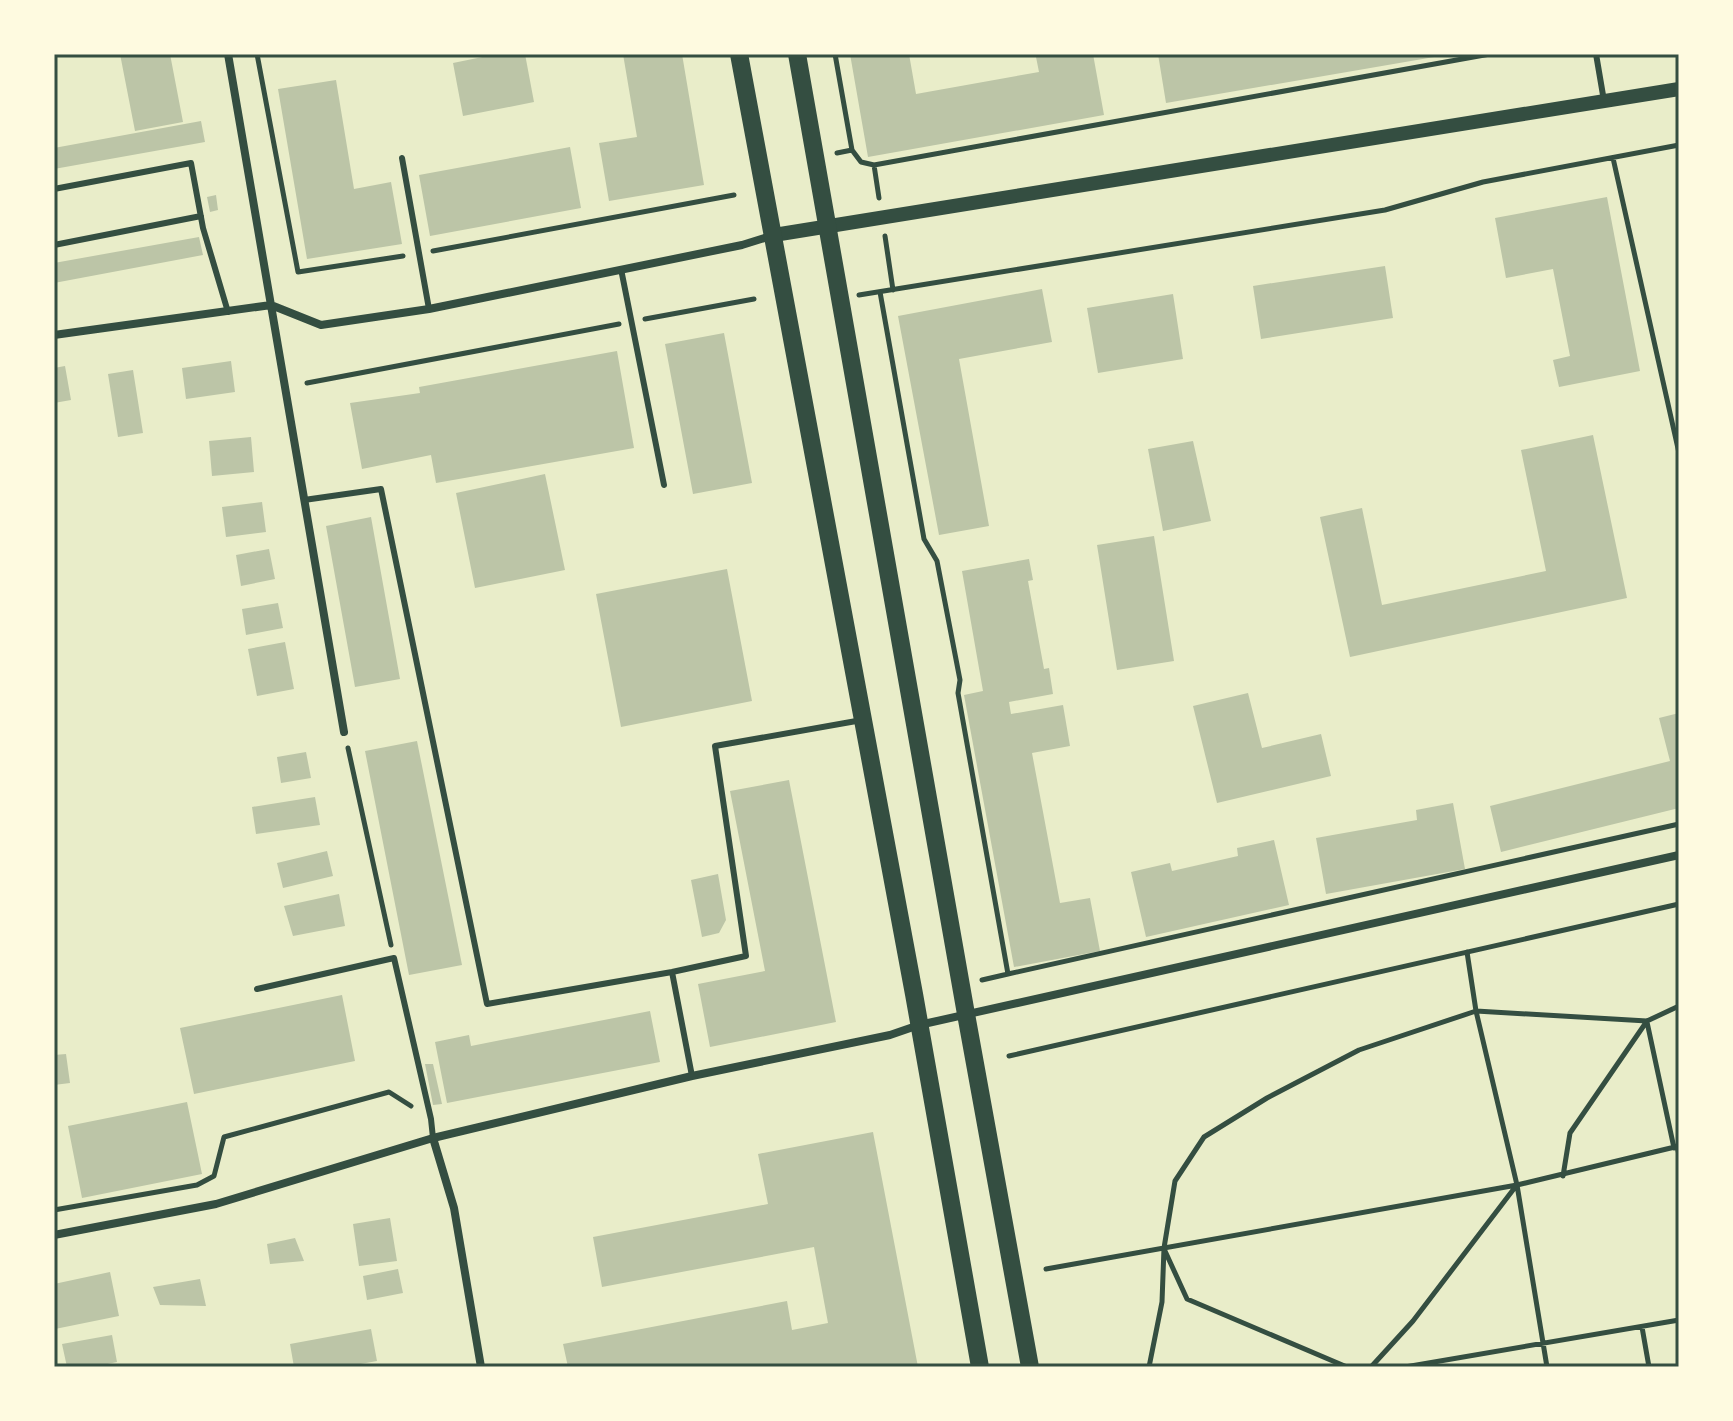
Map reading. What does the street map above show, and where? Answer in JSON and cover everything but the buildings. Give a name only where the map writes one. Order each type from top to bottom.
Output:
[{"type":"main road","points":[[739,54],[980,1367]]},
{"type":"main road","points":[[797,54],[1030,1367]]},
{"type":"street","points":[[228,54],[344,732]]},
{"type":"street","points":[[54,335],[271,305],[321,325],[429,309],[742,245],[827,224],[1679,89]]},
{"type":"street","points":[[54,1235],[216,1204],[433,1138],[692,1076],[860,1042],[966,1014],[1679,855]]},
{"type":"street","points":[[433,1138],[454,1208],[481,1367]]},
{"type":"lane","points":[[1596,54],[1604,101]]},
{"type":"lane","points":[[402,158],[429,309]]},
{"type":"lane","points":[[54,189],[191,163],[201,216],[228,312]]},
{"type":"lane","points":[[54,245],[201,216]]},
{"type":"lane","points":[[621,269],[664,485]]},
{"type":"lane","points":[[304,500],[381,489],[487,1004],[746,956],[715,746],[863,720]]},
{"type":"lane","points":[[257,989],[394,958],[433,1138]]},
{"type":"lane","points":[[672,972],[692,1076]]},
{"type":"path","points":[[257,54],[298,272],[417,254],[734,195]]},
{"type":"path","points":[[835,54],[852,150],[861,162],[874,165],[1490,54]]},
{"type":"path","points":[[840,298],[1385,210],[1483,182],[1679,145]]},
{"type":"path","points":[[815,158],[852,150]]},
{"type":"path","points":[[1613,158],[1679,453]]},
{"type":"path","points":[[880,292],[924,539],[937,561],[960,680],[958,693],[1008,974]]},
{"type":"path","points":[[307,383],[754,299]]},
{"type":"path","points":[[344,732],[394,958]]},
{"type":"path","points":[[961,984],[1679,824]]},
{"type":"path","points":[[1009,1056],[1679,904]]},
{"type":"path","points":[[1467,952],[1476,1011],[1517,1185],[1547,1367]]},
{"type":"path","points":[[1149,1367],[1162,1302],[1164,1248],[1175,1181],[1204,1137],[1267,1098],[1359,1050],[1476,1011],[1647,1021],[1679,1006]]},
{"type":"path","points":[[1647,1021],[1679,1155]]},
{"type":"path","points":[[1563,1176],[1570,1133],[1647,1021]]},
{"type":"path","points":[[54,1210],[197,1185],[214,1176],[224,1137],[389,1092],[431,1119]]},
{"type":"path","points":[[1046,1269],[1517,1185],[1677,1147]]},
{"type":"path","points":[[1371,1367],[1413,1321],[1517,1185]]},
{"type":"path","points":[[1164,1248],[1187,1299],[1347,1367]]},
{"type":"path","points":[[1405,1367],[1679,1320]]},
{"type":"path","points":[[1642,1327],[1649,1367]]},
{"type":"path","points":[[1441,1360],[1445,1367]]}]
